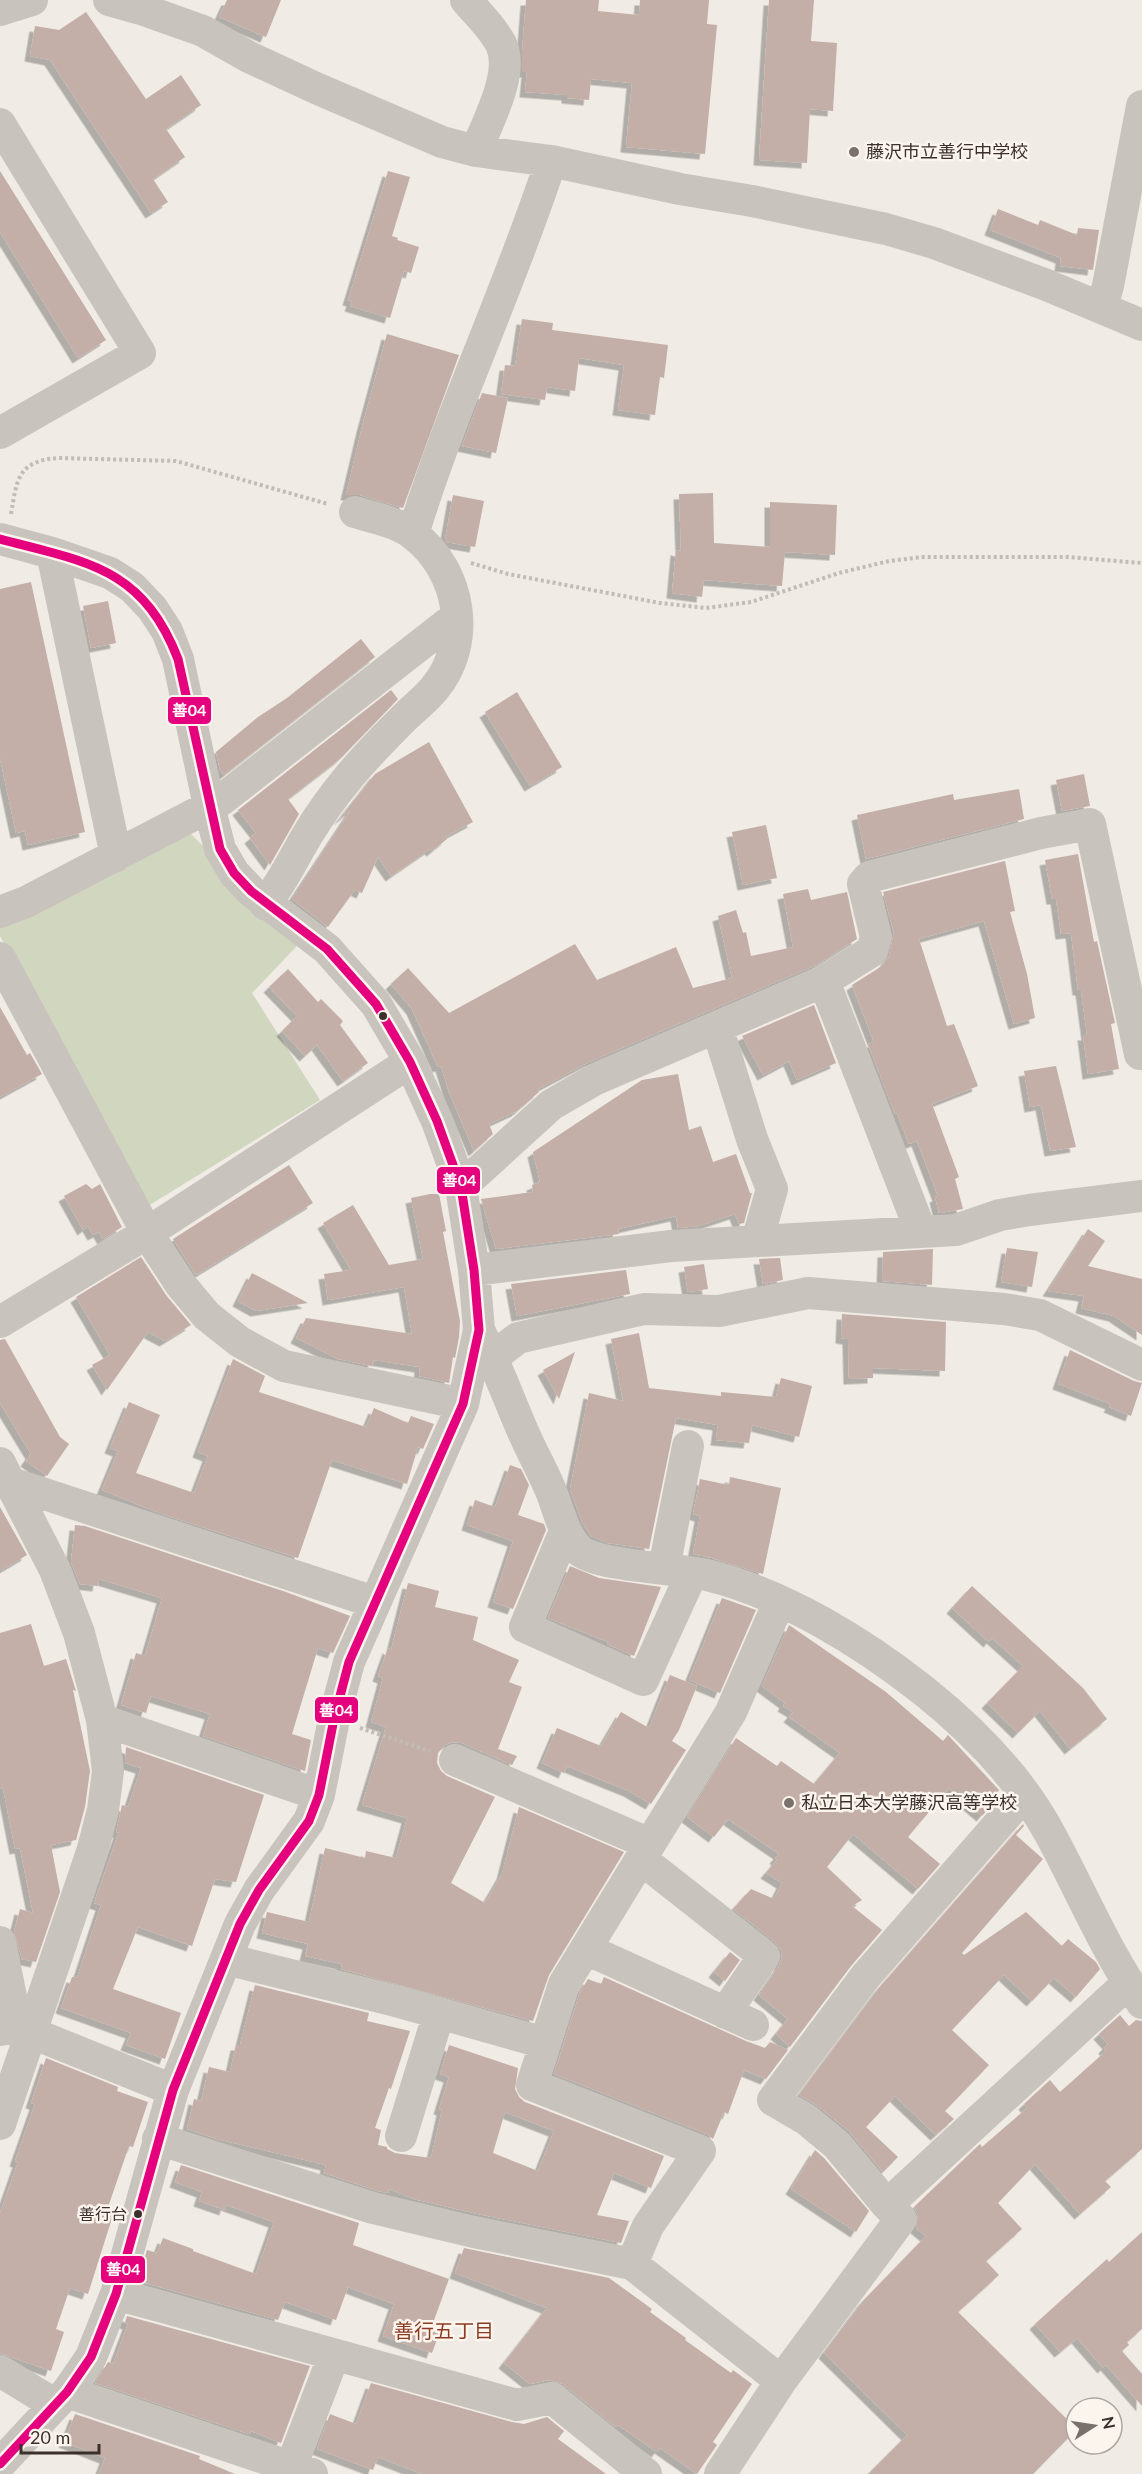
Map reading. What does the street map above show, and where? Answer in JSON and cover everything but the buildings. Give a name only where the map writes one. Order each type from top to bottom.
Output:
[{"type":"street","points":[[0,10],[32,0]]},
{"type":"street","points":[[109,0],[203,31],[249,57],[401,126],[442,142],[476,151],[551,161],[886,229],[934,243],[1102,306],[1142,325]]},
{"type":"street","points":[[466,0],[496,36],[505,58],[501,87],[476,151]]},
{"type":"street","points":[[1102,306],[1142,106]]},
{"type":"street","points":[[0,124],[140,353],[0,433]]},
{"type":"street","points":[[413,534],[454,416],[537,203],[551,161]]},
{"type":"street","points":[[266,904],[278,888],[308,833],[349,777],[434,689],[456,649],[457,616],[453,596],[439,560],[413,534],[399,526],[355,512]]},
{"type":"street","points":[[0,2464],[60,2398],[91,2357],[116,2294],[173,2090],[240,1924],[259,1890],[309,1821],[319,1795],[334,1719],[350,1662],[374,1602],[463,1404],[479,1330],[474,1270],[461,1187],[437,1121],[410,1062],[376,1004],[327,950],[266,904],[234,873],[220,849],[178,659],[168,631],[152,608],[132,587],[110,573],[52,553],[3,540]]},
{"type":"street","points":[[52,553],[116,856]]},
{"type":"street","points":[[0,912],[26,902],[220,801],[457,616]]},
{"type":"street","points":[[461,1187],[551,1106],[596,1079],[824,981],[872,951],[876,937],[863,884],[869,877],[1041,833],[1090,824],[1140,1054],[1142,1054]]},
{"type":"street","points":[[0,958],[147,1233],[181,1286],[207,1316],[240,1342],[284,1366],[463,1404]]},
{"type":"street","points":[[824,981],[921,1232]]},
{"type":"street","points":[[717,1027],[752,1139],[772,1189],[757,1241]]},
{"type":"street","points":[[0,1322],[147,1233],[410,1062]]},
{"type":"street","points":[[474,1270],[671,1246],[956,1230],[1000,1215],[1142,1196]]},
{"type":"street","points":[[493,1357],[518,1338],[644,1310],[719,1311],[808,1293],[1004,1309],[1040,1315],[1142,1365]]},
{"type":"street","points":[[479,1330],[493,1357],[521,1428],[551,1492],[565,1531],[580,1551],[601,1560],[708,1575],[755,1591],[812,1617],[875,1655],[925,1692],[983,1743],[1016,1780],[1050,1833],[1088,1911],[1135,1993],[887,2205]]},
{"type":"street","points":[[565,1531],[525,1627],[643,1680],[678,1570],[688,1446]]},
{"type":"street","points":[[5,1473],[374,1602]]},
{"type":"street","points":[[0,2124],[16,2030],[92,1852],[103,1810],[108,1771],[102,1720],[80,1634],[55,1570],[5,1473]]},
{"type":"street","points":[[632,2264],[648,2226],[700,2151],[532,2085],[564,1984],[731,1712],[779,1602]]},
{"type":"street","points":[[102,1720],[319,1795]]},
{"type":"street","points":[[455,1760],[646,1852],[764,1956],[725,2013]]},
{"type":"street","points":[[720,2474],[782,2381],[901,2219],[837,2145],[807,2120],[773,2100],[865,1977],[1025,1794]]},
{"type":"street","points":[[0,1942],[16,2030]]},
{"type":"street","points":[[586,1949],[753,2025]]},
{"type":"street","points":[[226,1959],[439,2013],[545,2043]]},
{"type":"street","points":[[401,2136],[439,2013]]},
{"type":"street","points":[[16,2030],[173,2090]]},
{"type":"street","points":[[158,2139],[373,2208],[474,2232],[632,2264],[782,2381]]},
{"type":"street","points":[[116,2294],[517,2405],[552,2398],[646,2474]]},
{"type":"street","points":[[0,2371],[60,2398],[301,2470],[334,2355]]},
{"type":"path","points":[[3,540],[17,477],[23,470],[42,459],[176,460],[355,512]]},
{"type":"path","points":[[439,560],[461,560],[508,574],[660,603],[706,608],[751,602],[839,573],[889,561],[923,557],[1068,556],[1142,563]]},
{"type":"path","points":[[334,1719],[455,1760]]},
{"type":"green space","points":[[189,832],[213,856],[243,902],[297,946],[252,993],[320,1100],[148,1206],[0,936],[0,926]]},
{"type":"transit line","name":"善04","points":[[0,539],[85,563],[108,573],[129,587],[147,605],[164,628],[178,659],[220,849],[234,873],[251,891],[327,949],[376,1004],[410,1062],[437,1121],[461,1187],[474,1270],[479,1330],[463,1404],[349,1662],[334,1719],[319,1795],[309,1821],[259,1890],[240,1924],[173,2090],[116,2294],[91,2357],[67,2392],[0,2464]]},
{"type":"place","name":"藤沢市立善行中学校","points":[[854,152]]},
{"type":"place","name":"私立日本大学藤沢高等学校","points":[[789,1803]]},
{"type":"place","name":"善行台","points":[[138,2214]]},
{"type":"district","name":"善行五丁目","points":[[444,2331]]}]
